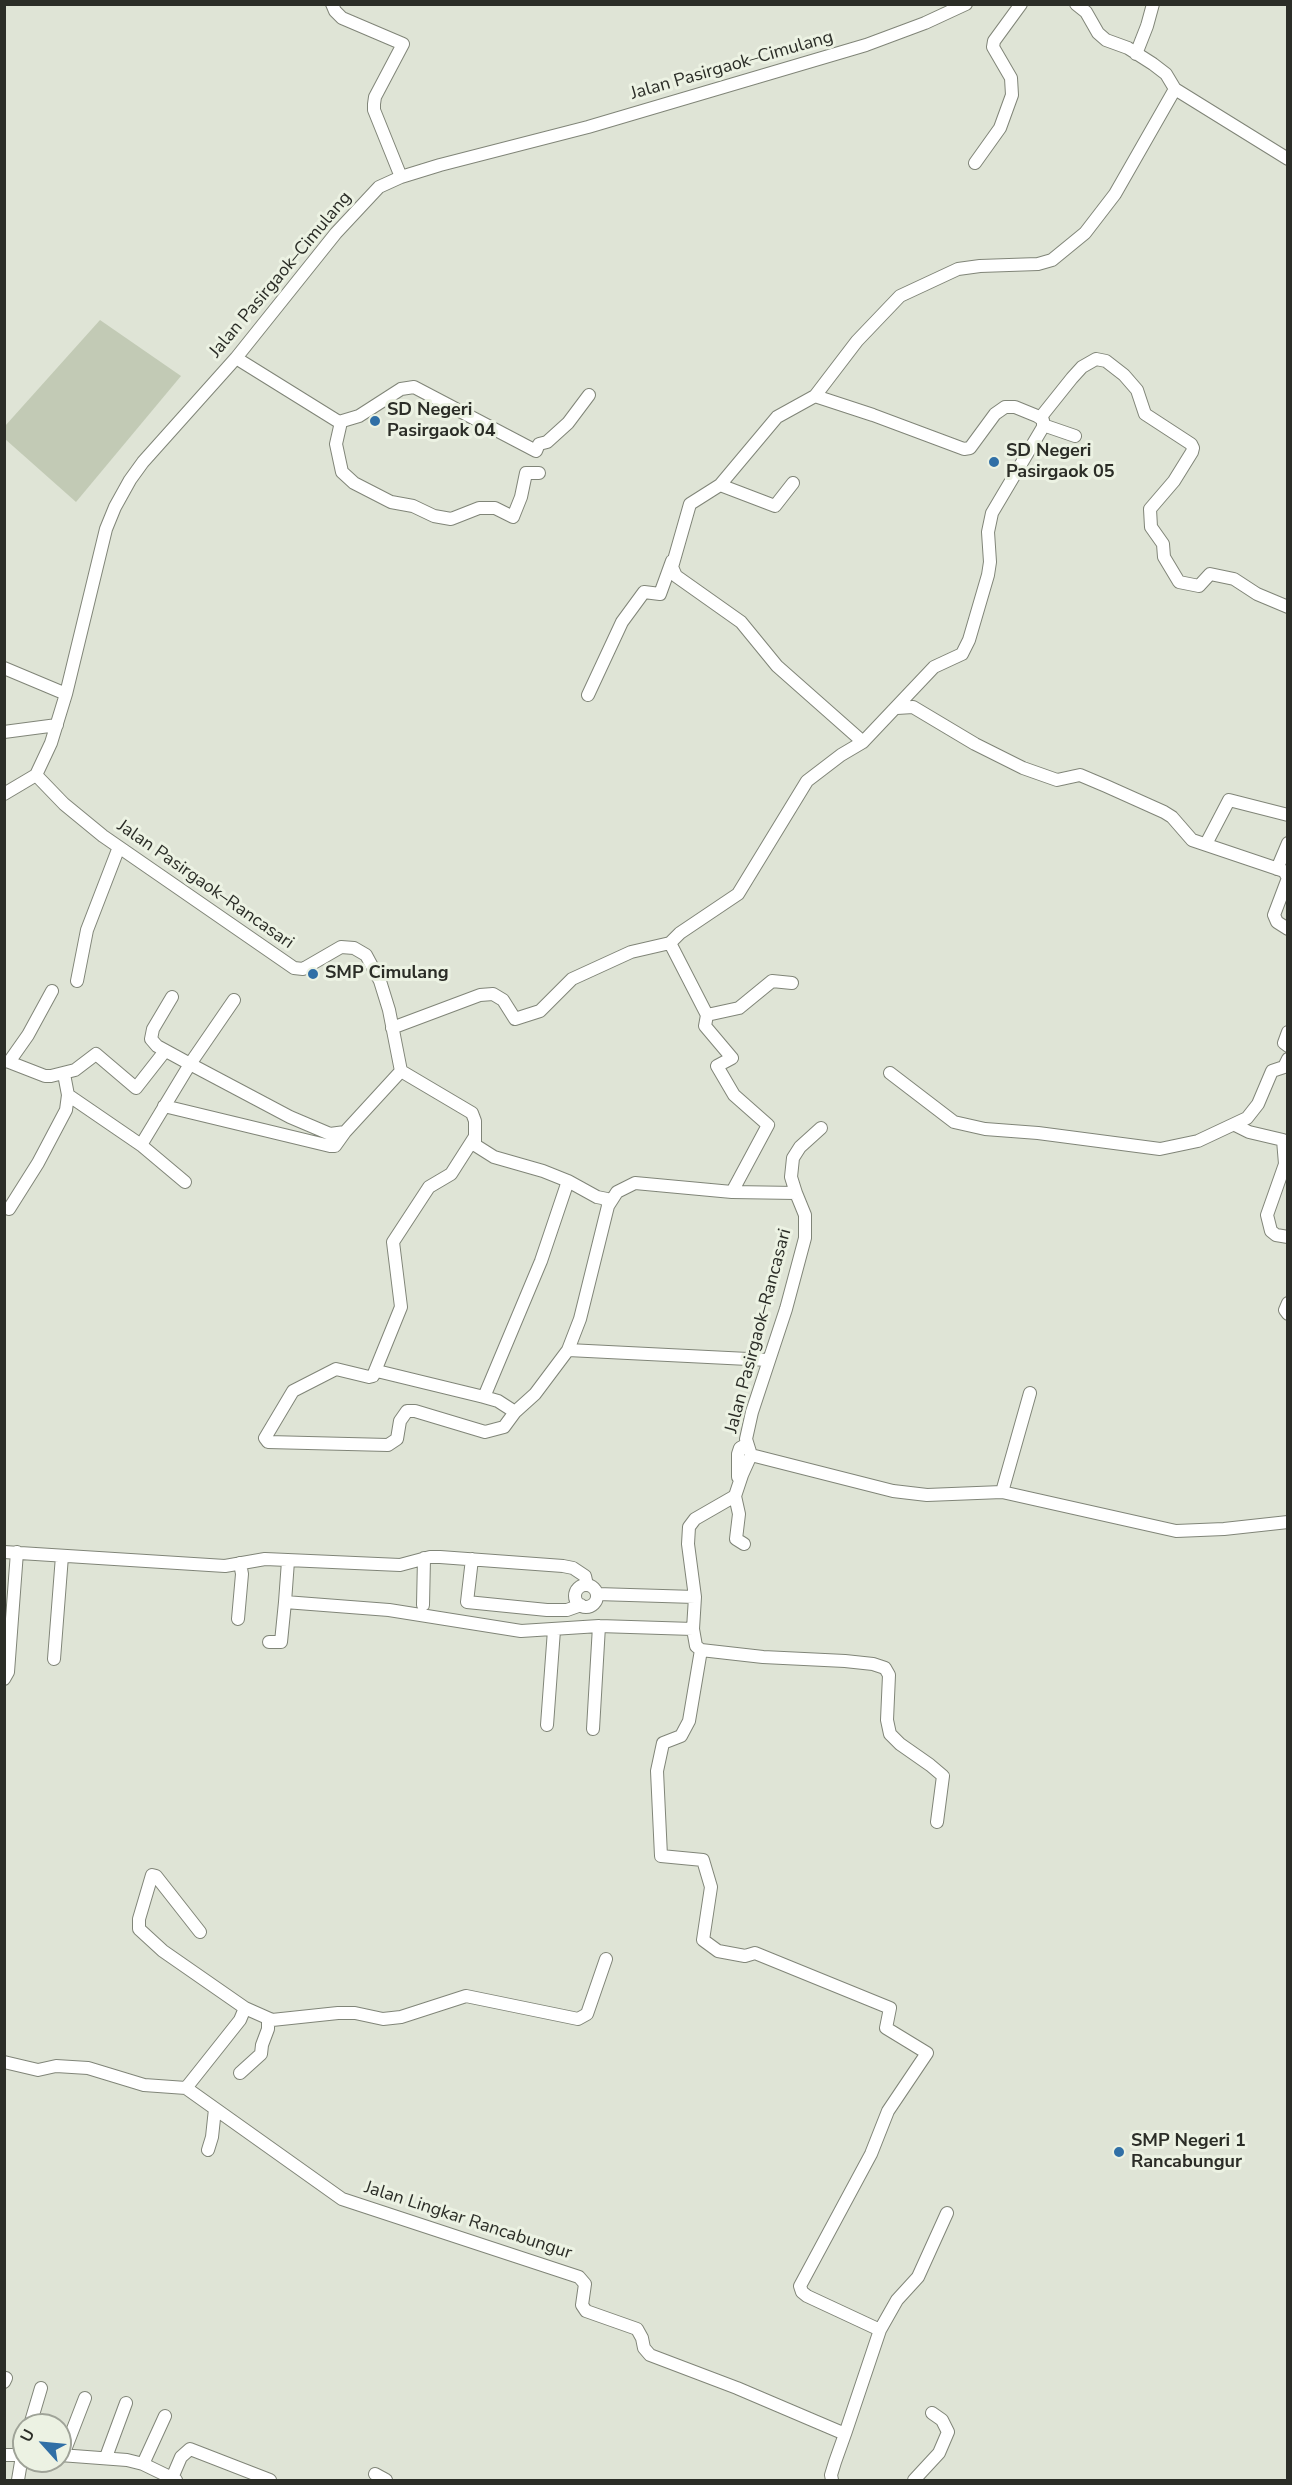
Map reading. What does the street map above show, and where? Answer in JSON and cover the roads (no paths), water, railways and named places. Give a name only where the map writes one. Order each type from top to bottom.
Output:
[{"type":"street","points":[[332,4],[342,18],[404,44],[375,97],[374,104],[374,111],[401,177]]},
{"type":"street","name":"Jalan Pasirgaok–Cimulang","points":[[36,775],[57,725],[106,529],[115,507],[142,462],[236,358],[279,302],[359,207],[379,188],[401,177],[588,127],[866,45],[925,23],[966,4]]},
{"type":"street","points":[[975,163],[1000,128],[1012,95],[1011,78],[993,46],[994,41],[1021,4]]},
{"type":"street","points":[[1076,4],[1086,12],[1100,35],[1136,54],[1166,74],[1175,89],[1287,159]]},
{"type":"street","points":[[1136,54],[1153,4]]},
{"type":"street","points":[[863,742],[777,666],[734,616],[676,576],[672,567],[689,505],[720,485],[777,417],[815,396],[872,323],[904,293],[958,268],[1042,264],[1066,250],[1085,233],[1115,194],[1175,89]]},
{"type":"street","points":[[236,358],[341,422],[359,416],[401,389],[414,387],[536,451],[539,444],[547,442],[568,423],[589,395]]},
{"type":"street","points":[[392,1028],[486,994],[493,994],[503,1000],[515,1019],[540,1011],[572,979],[631,952],[670,943],[680,933],[738,894],[803,785],[841,755],[863,742],[934,667],[942,661],[956,657],[966,648],[988,575],[990,562],[988,532],[992,513],[1042,421],[1072,378],[1082,367],[1096,359],[1103,360],[1124,375],[1137,390],[1145,414],[1191,444],[1193,448],[1174,481],[1150,509],[1151,527],[1163,544],[1164,557],[1179,582],[1199,586],[1210,574],[1234,579],[1257,594],[1287,607]]},
{"type":"street","points":[[815,396],[964,449],[970,448],[992,417],[1002,408],[1016,407],[1075,436]]},
{"type":"street","points":[[341,422],[336,444],[342,472],[354,483],[391,502],[413,506],[434,516],[450,519],[487,508],[495,508],[513,516],[521,497],[526,473],[539,473]]},
{"type":"street","points":[[720,485],[775,506],[793,483]]},
{"type":"street","points":[[588,695],[622,622],[644,592],[660,594],[674,558]]},
{"type":"street","points":[[4,668],[66,694]]},
{"type":"street","points":[[897,708],[913,707],[992,752],[1035,772],[1057,780],[1080,776],[1106,786],[1164,812],[1176,821],[1189,838],[1283,871]]},
{"type":"street","points":[[4,732],[57,725]]},
{"type":"street","points":[[4,794],[36,775]]},
{"type":"street","name":"Jalan Pasirgaok–Rancasari","points":[[36,775],[69,808],[119,847],[294,968],[303,969],[341,947],[359,950],[372,963],[380,981],[389,1010],[401,1071]]},
{"type":"street","points":[[1206,844],[1229,800],[1287,815]]},
{"type":"street","points":[[1287,843],[1283,871],[1287,878],[1274,915],[1277,922],[1287,929]]},
{"type":"street","points":[[77,981],[87,930],[119,847]]},
{"type":"street","points":[[670,943],[707,1015],[705,1026],[732,1058],[717,1066],[734,1095],[768,1125],[732,1192]]},
{"type":"street","points":[[707,1015],[739,1008],[772,981],[792,983]]},
{"type":"street","points":[[52,991],[6,1064],[45,1076],[64,1074],[80,1067],[95,1054],[135,1088],[165,1051]]},
{"type":"street","points":[[172,997],[151,1033],[154,1044],[290,1117],[330,1134],[345,1132]]},
{"type":"street","points":[[141,1145],[190,1064],[234,999]]},
{"type":"street","points":[[1287,1032],[1284,1043],[1287,1046]]},
{"type":"street","points":[[890,1073],[954,1122],[985,1129],[1038,1133],[1160,1149],[1198,1141],[1235,1125],[1252,1114],[1272,1071],[1284,1066],[1287,1059]]},
{"type":"street","points":[[164,1107],[330,1146],[338,1144],[345,1132],[401,1071],[472,1113],[477,1146],[494,1157],[568,1181],[600,1198],[607,1199],[608,1206]]},
{"type":"street","points":[[9,1209],[64,1117],[68,1095],[64,1074]]},
{"type":"street","points":[[68,1095],[141,1145],[185,1182]]},
{"type":"street","points":[[1235,1125],[1250,1132],[1283,1140],[1286,1151],[1285,1164],[1267,1215],[1271,1231],[1287,1238]]},
{"type":"street","name":"Jalan Pasirgaok–Rancasari","points":[[821,1128],[800,1147],[793,1158],[791,1177],[805,1215],[806,1238],[747,1434],[749,1450],[893,1491],[927,1494],[1002,1492],[1176,1531],[1224,1529],[1287,1522]]},
{"type":"street","points":[[474,1138],[451,1174],[429,1187],[393,1242],[400,1307],[377,1371],[371,1378],[335,1369],[293,1392],[266,1434],[266,1440],[388,1445],[397,1439],[400,1420],[407,1411],[486,1432],[504,1427],[514,1412],[535,1394],[568,1350],[580,1319],[608,1206],[617,1192],[635,1183],[732,1192],[796,1193]]},
{"type":"street","points":[[484,1397],[542,1262],[568,1181]]},
{"type":"street","points":[[1287,1303],[1285,1310],[1287,1314]]},
{"type":"street","points":[[568,1350],[768,1360]]},
{"type":"street","points":[[377,1371],[498,1401],[514,1412]]},
{"type":"street","points":[[1002,1492],[1030,1393]]},
{"type":"street","points":[[744,1544],[736,1540],[739,1514],[736,1492],[749,1450]]},
{"type":"street","points":[[736,1492],[695,1519],[689,1527],[687,1544],[695,1597],[693,1629],[696,1646],[700,1650],[763,1657],[845,1661],[873,1664],[885,1668],[889,1675],[887,1720],[891,1734],[900,1744],[930,1764],[943,1776],[937,1822]]},
{"type":"street","points":[[4,1679],[8,1672],[11,1552],[225,1566],[265,1559],[400,1566],[424,1558],[472,1558],[573,1568],[585,1576],[587,1585]]},
{"type":"street","points":[[54,1659],[62,1556]]},
{"type":"street","points":[[423,1605],[424,1558]]},
{"type":"street","points":[[472,1558],[467,1602],[547,1610],[567,1610],[581,1605]]},
{"type":"street","points":[[269,1642],[281,1642],[288,1561]]},
{"type":"street","points":[[238,1619],[242,1574],[240,1563]]},
{"type":"street","points":[[587,1585],[594,1588],[597,1594],[594,1604],[587,1607],[576,1600],[576,1593],[580,1587],[587,1585]]},
{"type":"street","points":[[597,1594],[695,1597]]},
{"type":"street","points":[[285,1602],[389,1610],[521,1631],[599,1626],[693,1629]]},
{"type":"street","points":[[592,1729],[599,1626]]},
{"type":"street","points":[[547,1725],[554,1630]]},
{"type":"street","points":[[700,1650],[689,1721],[681,1736],[663,1743],[657,1771],[661,1856],[703,1860],[711,1887],[703,1940],[718,1951],[745,1956],[755,1953],[890,2008],[886,2028],[927,2053],[888,2111],[871,2154],[800,2286],[802,2292],[807,2296],[880,2330]]},
{"type":"street","points":[[200,1932],[156,1876],[152,1875],[139,1919],[140,1929],[163,1951],[245,2008],[268,2019],[338,2013],[387,2019],[401,2017],[466,1996],[578,2019],[587,2014],[606,1959]]},
{"type":"street","points":[[4,2062],[38,2070],[56,2066],[88,2068],[144,2085],[186,2088],[240,2020],[245,2008]]},
{"type":"street","points":[[240,2073],[261,2055],[268,2030],[268,2019]]},
{"type":"street","name":"Jalan Lingkar Rancabungur","points":[[186,2088],[308,2174],[332,2194],[579,2277],[585,2284],[582,2305],[586,2311],[637,2329],[642,2337],[644,2348],[650,2355],[737,2388],[845,2434]]},
{"type":"street","points":[[208,2150],[215,2109]]},
{"type":"street","points":[[832,2481],[831,2475],[835,2462],[880,2330],[897,2300],[918,2277],[947,2213]]},
{"type":"street","points":[[34,2413],[41,2388]]},
{"type":"street","points":[[72,2429],[84,2398]]},
{"type":"street","points":[[106,2457],[126,2403]]},
{"type":"street","points":[[914,2481],[939,2453],[948,2432],[942,2420],[932,2413]]},
{"type":"street","points":[[143,2464],[165,2416]]},
{"type":"street","points":[[72,2455],[106,2457],[143,2464],[174,2479],[181,2457],[190,2449],[270,2481]]},
{"type":"place","name":"SD Negeri Pasirgaok 04","points":[[375,421]]},
{"type":"place","name":"SD Negeri Pasirgaok 05","points":[[994,462]]},
{"type":"place","name":"SMP Cimulang","points":[[313,974]]},
{"type":"place","name":"SMP Negeri 1 Rancabungur","points":[[1119,2152]]}]
